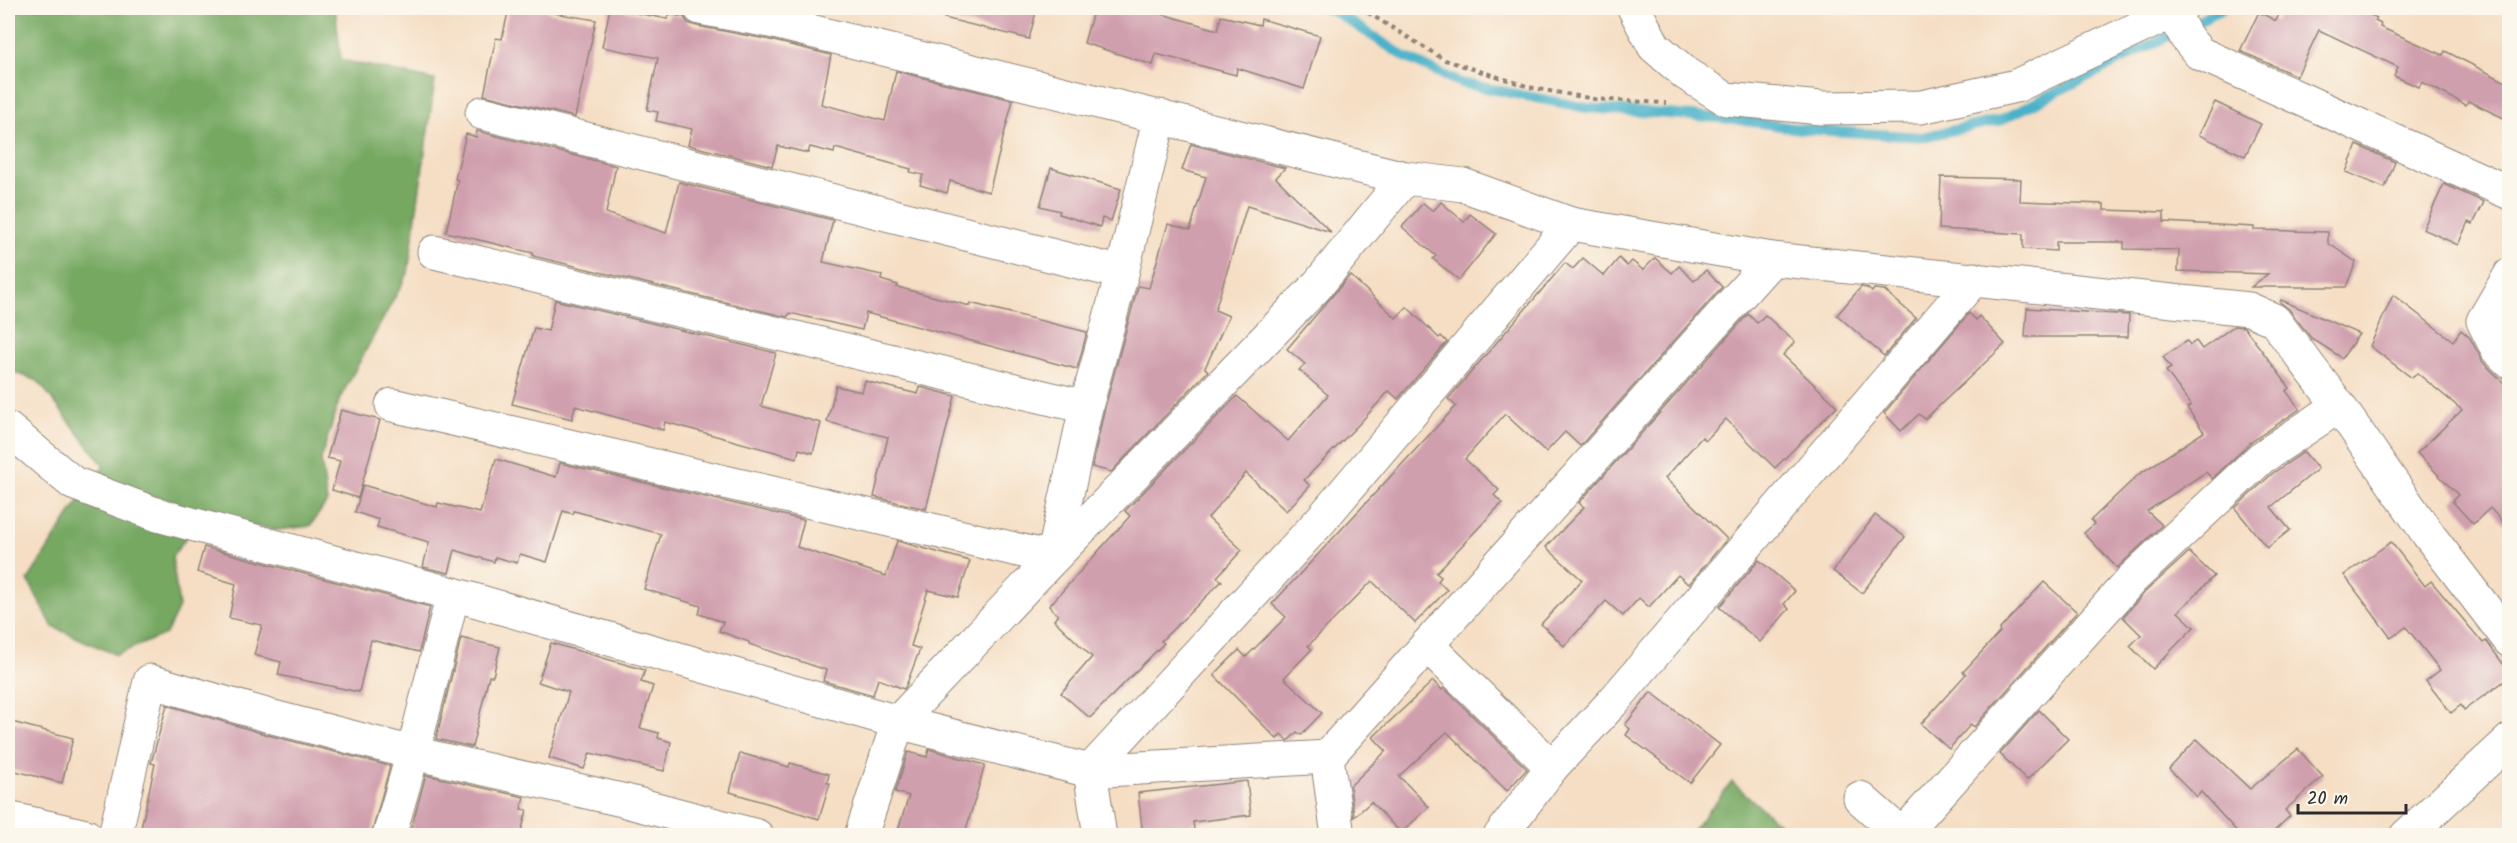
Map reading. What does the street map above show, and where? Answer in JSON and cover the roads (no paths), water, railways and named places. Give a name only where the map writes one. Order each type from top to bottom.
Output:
[{"type":"street","points":[[699,8],[782,24],[1405,178],[1463,185],[1571,224],[1772,259],[2249,309],[2274,320],[2339,406],[2428,534],[2510,641]]},
{"type":"street","points":[[1634,8],[1654,46],[1686,74],[1726,99],[1821,108],[1922,107],[2016,86],[2177,10],[2186,37],[2199,53],[2510,193]]},
{"type":"street","points":[[482,113],[1122,273]]},
{"type":"street","points":[[1053,558],[1086,407],[1122,273],[1160,116]]},
{"type":"street","points":[[861,836],[898,722],[1053,558],[1316,287],[1405,178]]},
{"type":"street","points":[[1090,771],[1320,521],[1571,224]]},
{"type":"street","points":[[434,252],[1086,407]]},
{"type":"street","points":[[8,429],[73,483],[158,515],[453,594],[898,722],[1090,771],[1327,757],[1772,259]]},
{"type":"street","points":[[2510,275],[2483,321],[2497,350],[2510,362]]},
{"type":"street","points":[[1500,836],[1552,767],[1619,694],[1974,279]]},
{"type":"street","points":[[392,405],[1053,558]]},
{"type":"street","points":[[1860,798],[1902,835],[2132,579],[2261,458],[2339,406]]},
{"type":"street","points":[[389,836],[413,753],[453,594]]},
{"type":"street","points":[[1427,645],[1552,767]]},
{"type":"street","points":[[115,836],[150,681],[273,717],[413,753],[622,800],[757,836]]},
{"type":"street","points":[[2406,836],[2510,740]]},
{"type":"street","points":[[1327,757],[1338,836]]},
{"type":"street","points":[[1090,771],[1100,836]]},
{"type":"street","points":[[8,818],[86,836]]},
{"type":"waterway","points":[[1323,8],[1334,11],[1405,57],[1461,83],[1587,108],[1733,119],[1800,129],[1922,137],[2001,120],[2224,8]]}]
